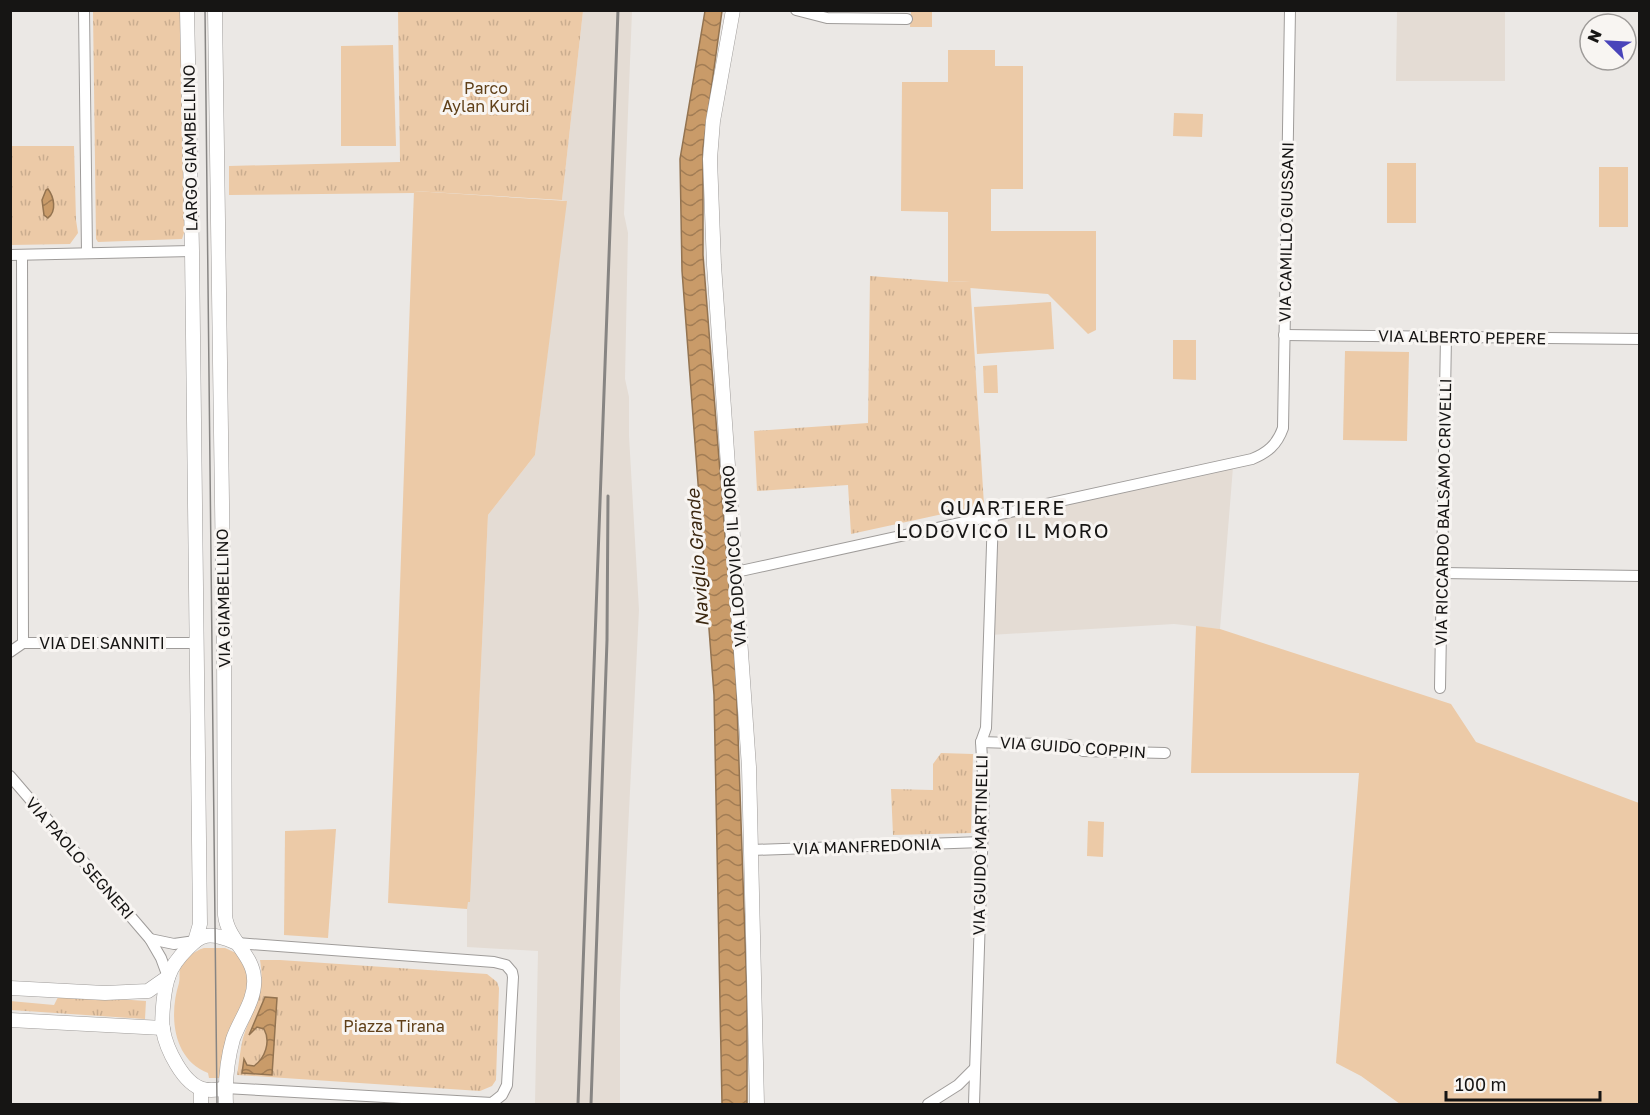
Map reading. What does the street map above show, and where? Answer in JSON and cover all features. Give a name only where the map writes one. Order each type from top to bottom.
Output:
[{"type":"street","points":[[84,10],[87,253]]},
{"type":"street","name":"LARGO GIAMBELLINO","points":[[16,255],[192,251],[187,10]]},
{"type":"street","name":"LARGO GIAMBELLINO","points":[[215,10],[218,252]]},
{"type":"street","name":"VIA LODOVICO IL MORO","points":[[733,10],[713,121],[710,159],[714,265],[736,572],[752,850],[758,1102]]},
{"type":"street","points":[[796,10],[828,18],[907,19]]},
{"type":"street","name":"VIA CAMILLO GIUSSANI","points":[[993,515],[1252,459],[1275,444],[1283,428],[1290,10]]},
{"type":"street","name":"VIA GIAMBELLINO","points":[[192,251],[200,928],[195,941]]},
{"type":"street","name":"VIA GIAMBELLINO","points":[[218,252],[224,643],[225,915],[237,943]]},
{"type":"street","points":[[16,255],[23,643]]},
{"type":"street","name":"VIA ALBERTO PEPERE","points":[[1284,335],[1640,339]]},
{"type":"street","name":"VIA RICCARDO BALSAMO CRIVELLI","points":[[1440,688],[1446,336]]},
{"type":"street","points":[[736,572],[993,515]]},
{"type":"street","name":"VIA GUIDO MARTINELLI","points":[[974,1104],[984,791],[981,742],[986,728],[993,515]]},
{"type":"street","points":[[1442,573],[1640,576]]},
{"type":"street","name":"VIA DEI SANNITI","points":[[10,652],[23,643],[197,644]]},
{"type":"street","name":"VIA GUIDO COPPIN","points":[[981,742],[1071,745],[1083,751],[1165,753]]},
{"type":"street","name":"VIA PAOLO SEGNERI","points":[[10,776],[150,939],[161,958],[168,977]]},
{"type":"street","name":"VIA MANFREDONIA","points":[[752,850],[982,842]]},
{"type":"street","points":[[10,988],[105,993],[147,991],[168,977],[185,951],[195,941],[202,936],[212,935],[237,943],[494,962],[506,965],[513,977],[507,1085],[502,1095],[492,1103],[225,1088],[201,1089],[187,1077],[168,1050],[162,1028],[168,977]]},
{"type":"street","points":[[150,939],[174,944],[195,941]]},
{"type":"street","points":[[226,1104],[225,1088],[234,1038],[254,988],[255,976],[252,966],[237,943]]},
{"type":"street","points":[[10,1020],[162,1028]]},
{"type":"street","points":[[928,1104],[958,1085],[975,1068]]},
{"type":"street","points":[[201,1089],[201,1104]]},
{"type":"shaded area","points":[[583,11],[632,11],[624,214],[628,233],[625,379],[629,397],[629,436],[639,610],[620,992],[620,1104],[535,1104],[538,951],[467,947],[467,902],[470,901],[488,515],[535,455],[566,201],[562,200]]},
{"type":"shaded area","points":[[1397,11],[1505,11],[1505,81],[1396,81]]},
{"type":"shaded area","points":[[1233,467],[1220,629],[1174,624],[990,635],[994,519]]},
{"type":"green space","points":[[93,11],[182,11],[185,230],[182,239],[98,242],[96,239]]},
{"type":"green space","name":"Parco Aylan Kurdi","points":[[398,11],[583,11],[562,200],[414,191],[414,193],[229,195],[229,166],[400,162]]},
{"type":"green space","points":[[911,11],[932,11],[932,27],[910,27]]},
{"type":"green space","points":[[393,45],[396,146],[341,146],[341,46]]},
{"type":"green space","points":[[948,50],[995,50],[995,66],[1023,66],[1023,189],[991,189],[991,231],[1096,231],[1096,330],[1088,334],[1048,294],[970,288],[970,281],[948,282],[948,212],[901,211],[902,82],[948,82]]},
{"type":"green space","points":[[1174,113],[1203,114],[1202,137],[1173,136]]},
{"type":"green space","points":[[10,146],[74,146],[78,233],[70,244],[11,245]]},
{"type":"green space","points":[[1387,163],[1416,163],[1416,223],[1387,223]]},
{"type":"green space","points":[[1599,167],[1628,167],[1628,227],[1599,227]]},
{"type":"green space","points":[[414,191],[567,201],[535,455],[488,515],[470,902],[468,902],[467,909],[388,903]]},
{"type":"green space","points":[[870,276],[948,282],[970,281],[984,505],[851,534],[848,485],[757,491],[754,431],[868,423]]},
{"type":"green space","points":[[1051,302],[1054,349],[977,354],[974,307]]},
{"type":"green space","points":[[1173,340],[1196,340],[1196,380],[1173,379]]},
{"type":"green space","points":[[1345,351],[1409,352],[1407,441],[1343,440]]},
{"type":"green space","points":[[997,365],[998,393],[984,393],[983,366]]},
{"type":"green space","points":[[1196,626],[1220,629],[1451,704],[1476,742],[1639,803],[1639,1104],[1400,1104],[1361,1076],[1336,1063],[1359,773],[1191,773]]},
{"type":"green space","points":[[941,753],[973,754],[971,833],[893,835],[891,789],[933,790],[933,764]]},
{"type":"green space","points":[[1088,821],[1104,822],[1103,857],[1087,856]]},
{"type":"green space","points":[[336,829],[328,938],[284,935],[285,831]]},
{"type":"green space","points":[[204,948],[225,948],[236,953],[242,959],[249,979],[246,995],[231,1027],[219,1078],[209,1078],[208,1073],[187,1057],[180,1047],[174,1021],[180,969],[190,956]]},
{"type":"green space","name":"Piazza Tirana","points":[[260,960],[487,974],[497,982],[499,988],[496,1080],[492,1086],[480,1091],[237,1075],[243,1038],[260,993]]},
{"type":"green space","points":[[59,995],[146,1001],[145,1019],[11,1010],[10,1001],[54,1005]]},
{"type":"water","points":[[705,11],[722,11],[703,148],[703,255],[736,676],[747,997],[747,1104],[722,1104],[714,695],[682,271],[680,159]]},
{"type":"water","points":[[48,189],[54,204],[53,212],[48,218],[44,215],[42,200]]},
{"type":"water","points":[[265,997],[277,998],[272,1075],[242,1073],[244,1059],[247,1065],[254,1066],[266,1049],[267,1039],[264,1029],[257,1027],[249,1035]]},
{"type":"tram line","points":[[205,10],[217,1104]]},
{"type":"railway","points":[[578,1104],[618,10]]},
{"type":"railway","points":[[591,1104],[607,640],[608,496]]},
{"type":"district","name":"QUARTIERE LODOVICO IL MORO","points":[[1003,520]]},
{"type":"water label","name":"Naviglio Grande","points":[[698,558]]}]
